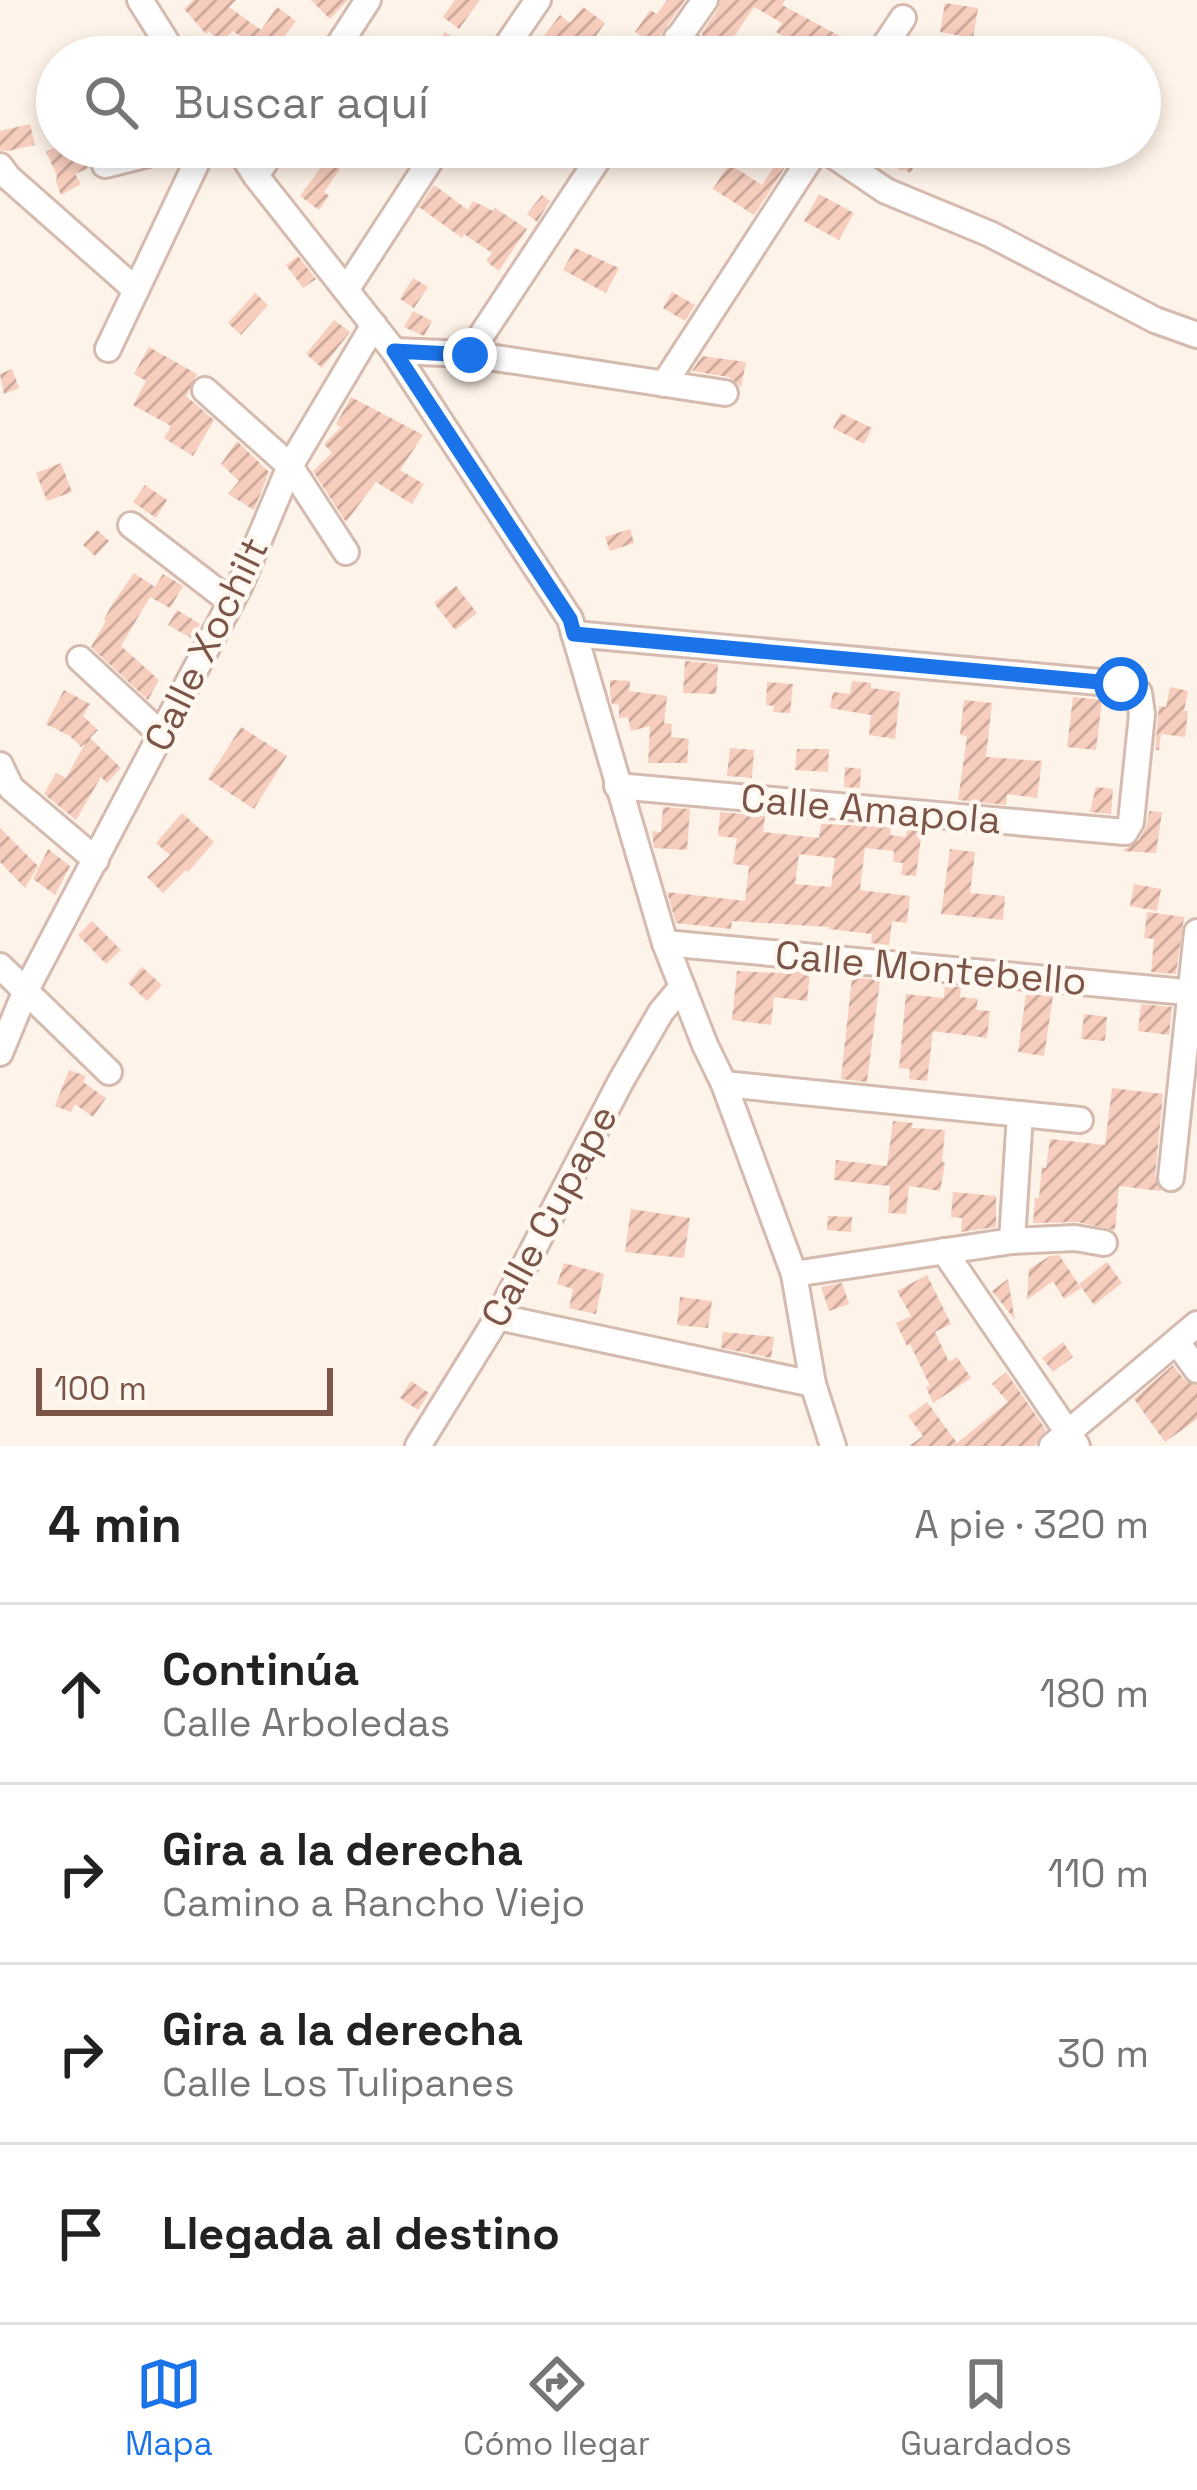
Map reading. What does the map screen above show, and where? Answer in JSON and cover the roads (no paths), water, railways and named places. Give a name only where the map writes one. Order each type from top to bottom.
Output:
[{"type":"street","points":[[140,0],[163,36]]},
{"type":"street","points":[[345,36],[368,0]]},
{"type":"street","points":[[514,36],[538,0]]},
{"type":"street","points":[[680,36],[705,0]]},
{"type":"street","points":[[891,36],[903,18]]},
{"type":"street","points":[[0,166],[136,290]]},
{"type":"street","points":[[108,349],[194,168]]},
{"type":"street","points":[[250,168],[394,351],[570,619],[665,943],[724,1084],[794,1274],[813,1384],[832,1446]]},
{"type":"street","points":[[256,176],[261,168]]},
{"type":"street","points":[[346,290],[426,168]]},
{"type":"street","points":[[470,355],[592,168]]},
{"type":"street","points":[[664,383],[806,168]]},
{"type":"street","points":[[852,168],[886,191],[990,234],[1155,320],[1197,335]]},
{"type":"street","name":"Calle Xochilt","points":[[0,1053],[26,990],[231,602],[290,466],[374,325]]},
{"type":"street","points":[[394,351],[470,355],[725,392]]},
{"type":"street","points":[[205,391],[290,466],[346,552]]},
{"type":"street","points":[[131,525],[231,602]]},
{"type":"street","name":"Calle Amapola","points":[[574,634],[1121,684],[1139,693],[1142,714],[1131,822],[1125,832],[617,785]]},
{"type":"street","points":[[80,658],[162,735]]},
{"type":"street","points":[[0,765],[11,788],[96,860]]},
{"type":"street","points":[[1171,1178],[1197,932]]},
{"type":"street","name":"Calle Montebello","points":[[665,943],[1193,993]]},
{"type":"street","points":[[0,966],[109,1072]]},
{"type":"street","name":"Calle Cupape","points":[[418,1446],[498,1317],[620,1081],[661,1012],[682,987]]},
{"type":"street","points":[[724,1084],[1080,1120]]},
{"type":"street","points":[[1012,1241],[1020,1114]]},
{"type":"street","points":[[794,1274],[1012,1241],[1075,1238],[1104,1243]]},
{"type":"street","points":[[944,1251],[1066,1441],[1197,1324]]},
{"type":"street","points":[[498,1317],[813,1384]]},
{"type":"street","points":[[1177,1342],[1197,1370]]}]
